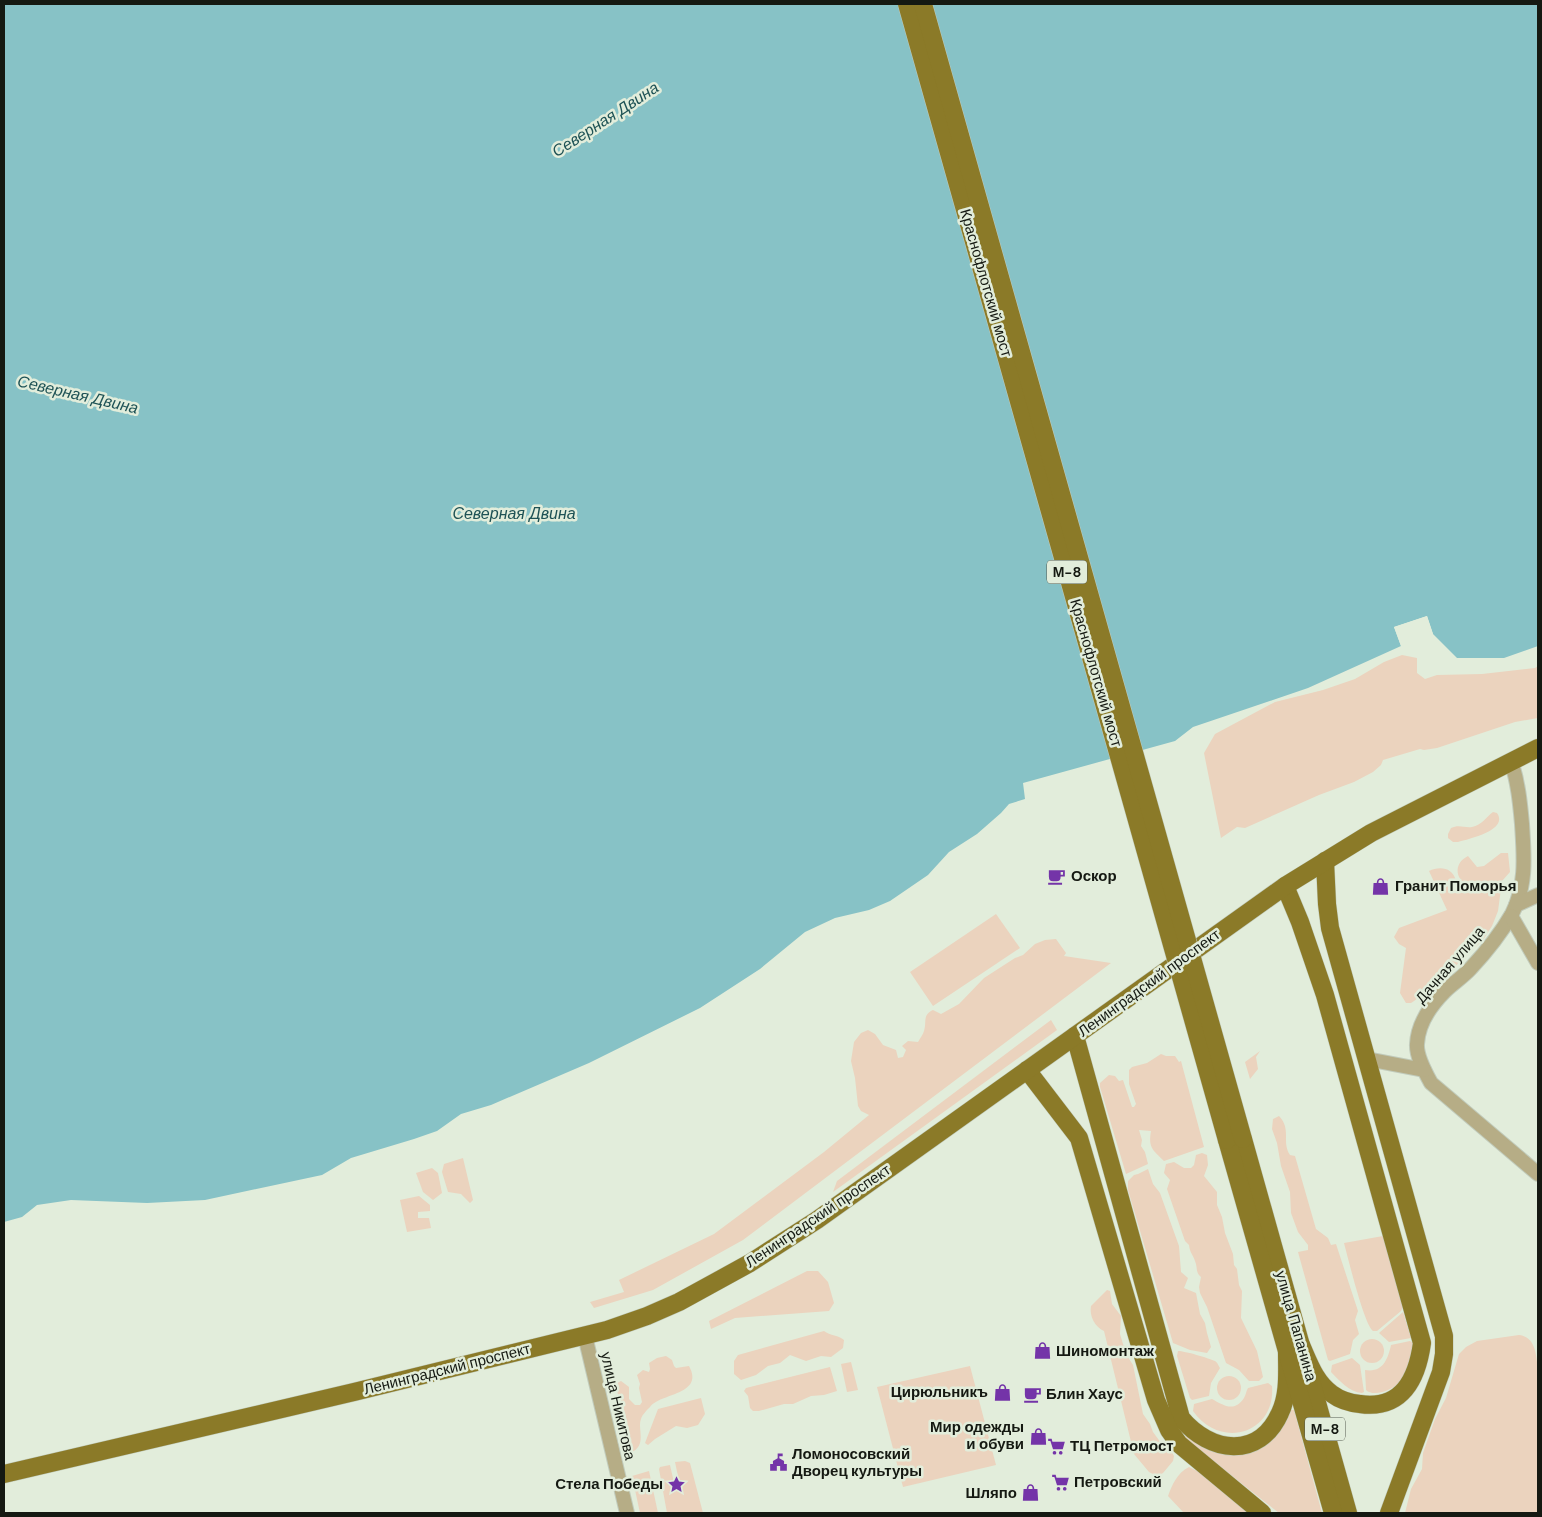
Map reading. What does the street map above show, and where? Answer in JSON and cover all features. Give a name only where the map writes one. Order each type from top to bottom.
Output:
[{"type":"main road","name":"Краснофлотский мост","points":[[907,4],[1235,1139]]},
{"type":"main road","name":"Краснофлотский мост","points":[[923,4],[1235,1139]]},
{"type":"main road","name":"Ленинградский проспект","points":[[4,1474],[585,1336],[639,1319],[671,1305],[750,1263],[817,1220],[1285,886],[1371,833],[1538,748]]},
{"type":"main road","points":[[1325,861],[1330,928],[1444,1336],[1441,1372],[1389,1513]]},
{"type":"main road","points":[[1285,886],[1300,922],[1325,995],[1422,1343],[1417,1371],[1401,1394],[1389,1401],[1372,1406],[1349,1403],[1333,1395],[1294,1349]]},
{"type":"main road","points":[[1075,1036],[1181,1418],[1195,1432],[1215,1444],[1236,1447],[1255,1440],[1264,1434],[1274,1423],[1283,1406],[1294,1349]]},
{"type":"main road","points":[[1027,1070],[1079,1138],[1156,1400],[1169,1430],[1187,1452],[1262,1513]]},
{"type":"main road","name":"улица Папанина","points":[[1235,1139],[1294,1349],[1333,1513]]},
{"type":"main road","name":"улица Папанина","points":[[1294,1349],[1348,1513]]},
{"type":"street","name":"Дачная улица","points":[[1511,761],[1517,778],[1524,845],[1523,882],[1513,910],[1486,951],[1470,970],[1444,992],[1429,1010],[1420,1028],[1417,1045],[1424,1070],[1431,1083],[1538,1174]]},
{"type":"street","points":[[1538,895],[1513,910],[1538,963]]},
{"type":"street","points":[[1367,1058],[1424,1070]]},
{"type":"street","name":"улица Никитова","points":[[585,1336],[627,1513]]},
{"type":"shaded area","points":[[1402,655],[1417,658],[1417,673],[1425,679],[1437,675],[1482,674],[1535,668],[1538,666],[1538,718],[1515,722],[1437,748],[1420,749],[1383,760],[1381,765],[1373,772],[1354,782],[1319,795],[1245,828],[1237,827],[1221,838],[1204,753],[1215,734],[1275,702],[1323,690],[1355,679],[1384,662]]},
{"type":"shaded area","points":[[1493,812],[1497,813],[1499,819],[1498,824],[1493,829],[1458,842],[1453,842],[1448,838],[1451,828],[1475,826]]},
{"type":"shaded area","points":[[1501,853],[1508,853],[1510,872],[1502,881],[1498,911],[1492,926],[1483,940],[1441,980],[1411,1003],[1406,1003],[1400,993],[1406,948],[1399,944],[1394,937],[1399,928],[1447,910],[1429,871],[1437,868],[1449,870],[1454,876],[1457,893],[1464,892],[1466,885],[1458,874],[1460,862],[1468,856],[1477,867],[1484,866]]},
{"type":"shaded area","points":[[996,914],[1020,948],[933,1006],[910,972]]},
{"type":"shaded area","points":[[1056,939],[1066,953],[1064,956],[1111,963],[743,1240],[653,1290],[594,1308],[590,1302],[624,1292],[619,1280],[714,1234],[824,1152],[869,1115],[861,1111],[858,1106],[851,1061],[854,1042],[861,1033],[868,1030],[875,1034],[883,1045],[896,1050],[898,1058],[903,1057],[906,1050],[902,1046],[908,1041],[918,1042],[924,1032],[927,1014],[933,1010],[941,1014],[959,1004],[984,978],[1023,955],[1035,944],[1045,940]]},
{"type":"shaded area","points":[[1051,1020],[1057,1030],[833,1192],[837,1181]]},
{"type":"shaded area","points":[[1260,1051],[1256,1057],[1258,1069],[1250,1079],[1245,1062]]},
{"type":"shaded area","points":[[1161,1054],[1175,1056],[1179,1062],[1181,1061],[1204,1147],[1164,1161],[1152,1148],[1150,1141],[1151,1131],[1139,1130],[1142,1140],[1141,1146],[1145,1152],[1148,1164],[1126,1174],[1100,1083],[1109,1075],[1115,1076],[1119,1081],[1123,1080],[1132,1107],[1134,1107],[1136,1104],[1129,1084],[1129,1070],[1132,1067],[1147,1063]]},
{"type":"shaded area","points":[[1279,1116],[1285,1126],[1287,1150],[1290,1155],[1295,1156],[1316,1229],[1328,1238],[1331,1245],[1336,1244],[1358,1311],[1355,1320],[1359,1334],[1353,1340],[1350,1354],[1330,1361],[1328,1360],[1298,1252],[1308,1250],[1308,1245],[1298,1232],[1291,1213],[1290,1192],[1281,1166],[1277,1143],[1272,1129],[1273,1119]]},
{"type":"shaded area","points":[[1202,1153],[1207,1155],[1208,1165],[1204,1176],[1217,1192],[1217,1205],[1233,1254],[1234,1265],[1237,1269],[1239,1285],[1242,1291],[1241,1318],[1257,1351],[1263,1377],[1259,1381],[1249,1381],[1239,1370],[1226,1363],[1207,1307],[1200,1293],[1201,1277],[1197,1272],[1196,1263],[1189,1245],[1185,1241],[1167,1189],[1170,1180],[1164,1173],[1166,1164],[1174,1162],[1184,1168],[1191,1168],[1194,1165],[1196,1155]]},
{"type":"shaded area","points":[[463,1158],[473,1200],[470,1203],[461,1194],[448,1192],[442,1172],[444,1164]]},
{"type":"shaded area","points":[[432,1168],[438,1173],[442,1193],[433,1200],[423,1192],[416,1173]]},
{"type":"shaded area","points":[[1148,1169],[1153,1184],[1160,1193],[1179,1246],[1181,1272],[1188,1278],[1184,1288],[1196,1293],[1200,1314],[1205,1323],[1211,1347],[1207,1353],[1190,1350],[1173,1343],[1128,1190],[1128,1181],[1134,1175]]},
{"type":"shaded area","points":[[419,1196],[430,1205],[430,1211],[418,1212],[418,1218],[429,1218],[431,1228],[407,1232],[400,1200]]},
{"type":"shaded area","points":[[1383,1236],[1403,1307],[1401,1311],[1377,1331],[1373,1331],[1369,1326],[1361,1304],[1344,1243]]},
{"type":"shaded area","points":[[807,1271],[818,1271],[828,1282],[834,1303],[829,1311],[735,1318],[711,1329],[709,1321]]},
{"type":"shaded area","points":[[1107,1290],[1110,1291],[1112,1304],[1121,1316],[1120,1334],[1126,1354],[1133,1365],[1143,1414],[1161,1443],[1174,1456],[1173,1461],[1163,1473],[1157,1476],[1149,1472],[1134,1454],[1104,1331],[1095,1324],[1092,1317],[1091,1306]]},
{"type":"shaded area","points":[[1403,1312],[1411,1338],[1389,1342],[1379,1333]]},
{"type":"shaded area","points":[[824,1331],[844,1340],[843,1348],[831,1357],[821,1356],[806,1361],[790,1355],[780,1363],[768,1366],[756,1375],[741,1380],[734,1374],[734,1361],[738,1355]]},
{"type":"shaded area","points":[[1519,1335],[1525,1336],[1532,1343],[1536,1353],[1538,1369],[1538,1513],[1405,1513],[1411,1489],[1422,1469],[1423,1453],[1435,1419],[1446,1398],[1459,1354],[1466,1347],[1477,1341]]},
{"type":"shaded area","points":[[1372,1339],[1381,1342],[1384,1351],[1381,1360],[1372,1363],[1363,1360],[1360,1351],[1363,1342]]},
{"type":"shaded area","points":[[1410,1341],[1413,1343],[1412,1357],[1402,1380],[1395,1386],[1379,1393],[1366,1390],[1365,1370],[1376,1369],[1384,1364],[1391,1345]]},
{"type":"shaded area","points":[[1178,1351],[1217,1363],[1220,1368],[1211,1383],[1209,1396],[1192,1400],[1190,1398],[1177,1356]]},
{"type":"shaded area","points":[[666,1356],[672,1360],[676,1368],[689,1366],[692,1376],[691,1383],[679,1392],[655,1402],[646,1411],[640,1423],[641,1437],[639,1446],[630,1453],[630,1442],[623,1420],[622,1402],[617,1392],[617,1383],[621,1381],[629,1387],[629,1399],[635,1405],[640,1405],[642,1402],[637,1375],[643,1370],[649,1372],[649,1363],[657,1358]]},
{"type":"shaded area","points":[[1352,1358],[1360,1365],[1364,1392],[1362,1393],[1349,1388],[1331,1372],[1332,1365]]},
{"type":"shaded area","points":[[851,1362],[858,1390],[847,1392],[841,1364]]},
{"type":"shaded area","points":[[970,1366],[996,1465],[903,1487],[877,1387]]},
{"type":"shaded area","points":[[830,1367],[837,1391],[811,1396],[793,1404],[784,1404],[759,1411],[753,1411],[750,1408],[748,1396],[744,1391],[746,1388]]},
{"type":"shaded area","points":[[1229,1376],[1238,1379],[1241,1388],[1238,1397],[1229,1400],[1220,1397],[1217,1388],[1220,1379]]},
{"type":"shaded area","points":[[1268,1383],[1272,1386],[1271,1402],[1265,1416],[1256,1425],[1244,1431],[1231,1433],[1217,1430],[1204,1423],[1193,1411],[1194,1404],[1212,1399],[1228,1406],[1236,1405],[1244,1398],[1248,1388]]},
{"type":"shaded area","points":[[701,1398],[705,1414],[698,1425],[687,1428],[676,1426],[648,1445],[645,1443],[658,1409]]},
{"type":"shaded area","points":[[1290,1410],[1294,1410],[1322,1513],[1279,1513],[1190,1443],[1185,1436],[1215,1451],[1236,1454]]},
{"type":"shaded area","points":[[685,1461],[690,1463],[703,1513],[667,1513],[659,1469],[660,1467],[670,1465],[675,1487],[680,1486],[675,1462]]},
{"type":"shaded area","points":[[1189,1467],[1199,1472],[1250,1513],[1184,1513],[1168,1496],[1178,1476]]},
{"type":"shaded area","points":[[649,1471],[658,1513],[640,1513],[632,1476]]},
{"type":"water","name":"Северная Двина","points":[[4,4],[1538,4],[1538,646],[1504,658],[1457,658],[1433,634],[1427,616],[1394,627],[1401,646],[1308,688],[1193,727],[1175,741],[1023,783],[1025,799],[1009,804],[977,834],[949,852],[928,875],[890,901],[869,910],[835,918],[805,932],[760,969],[700,1008],[589,1063],[491,1105],[461,1114],[437,1131],[351,1158],[322,1175],[205,1200],[147,1203],[71,1200],[37,1205],[22,1217],[4,1222]]},
{"type":"pier","points":[[1427,616],[1433,634],[1431,635],[1425,619],[1397,629],[1403,645],[1401,646],[1394,627]]},
{"type":"place","name":"Оскор","points":[[1057,876]]},
{"type":"place","name":"Гранит Поморья","points":[[1381,886]]},
{"type":"place","name":"Шиномонтаж","points":[[1042,1351]]},
{"type":"place","name":"Цирюльникъ","points":[[1002,1392]]},
{"type":"place","name":"Блин Хаус","points":[[1032,1394]]},
{"type":"place","name":"Мир одежды и обуви","points":[[1038,1436]]},
{"type":"place","name":"ТЦ Петромост","points":[[1056,1446]]},
{"type":"place","name":"Ломоносовский Дворец культуры","points":[[778,1463]]},
{"type":"place","name":"Петровский","points":[[1060,1482]]},
{"type":"place","name":"Стела Победы","points":[[677,1484]]},
{"type":"place","name":"Шляпо","points":[[1031,1493]]}]
